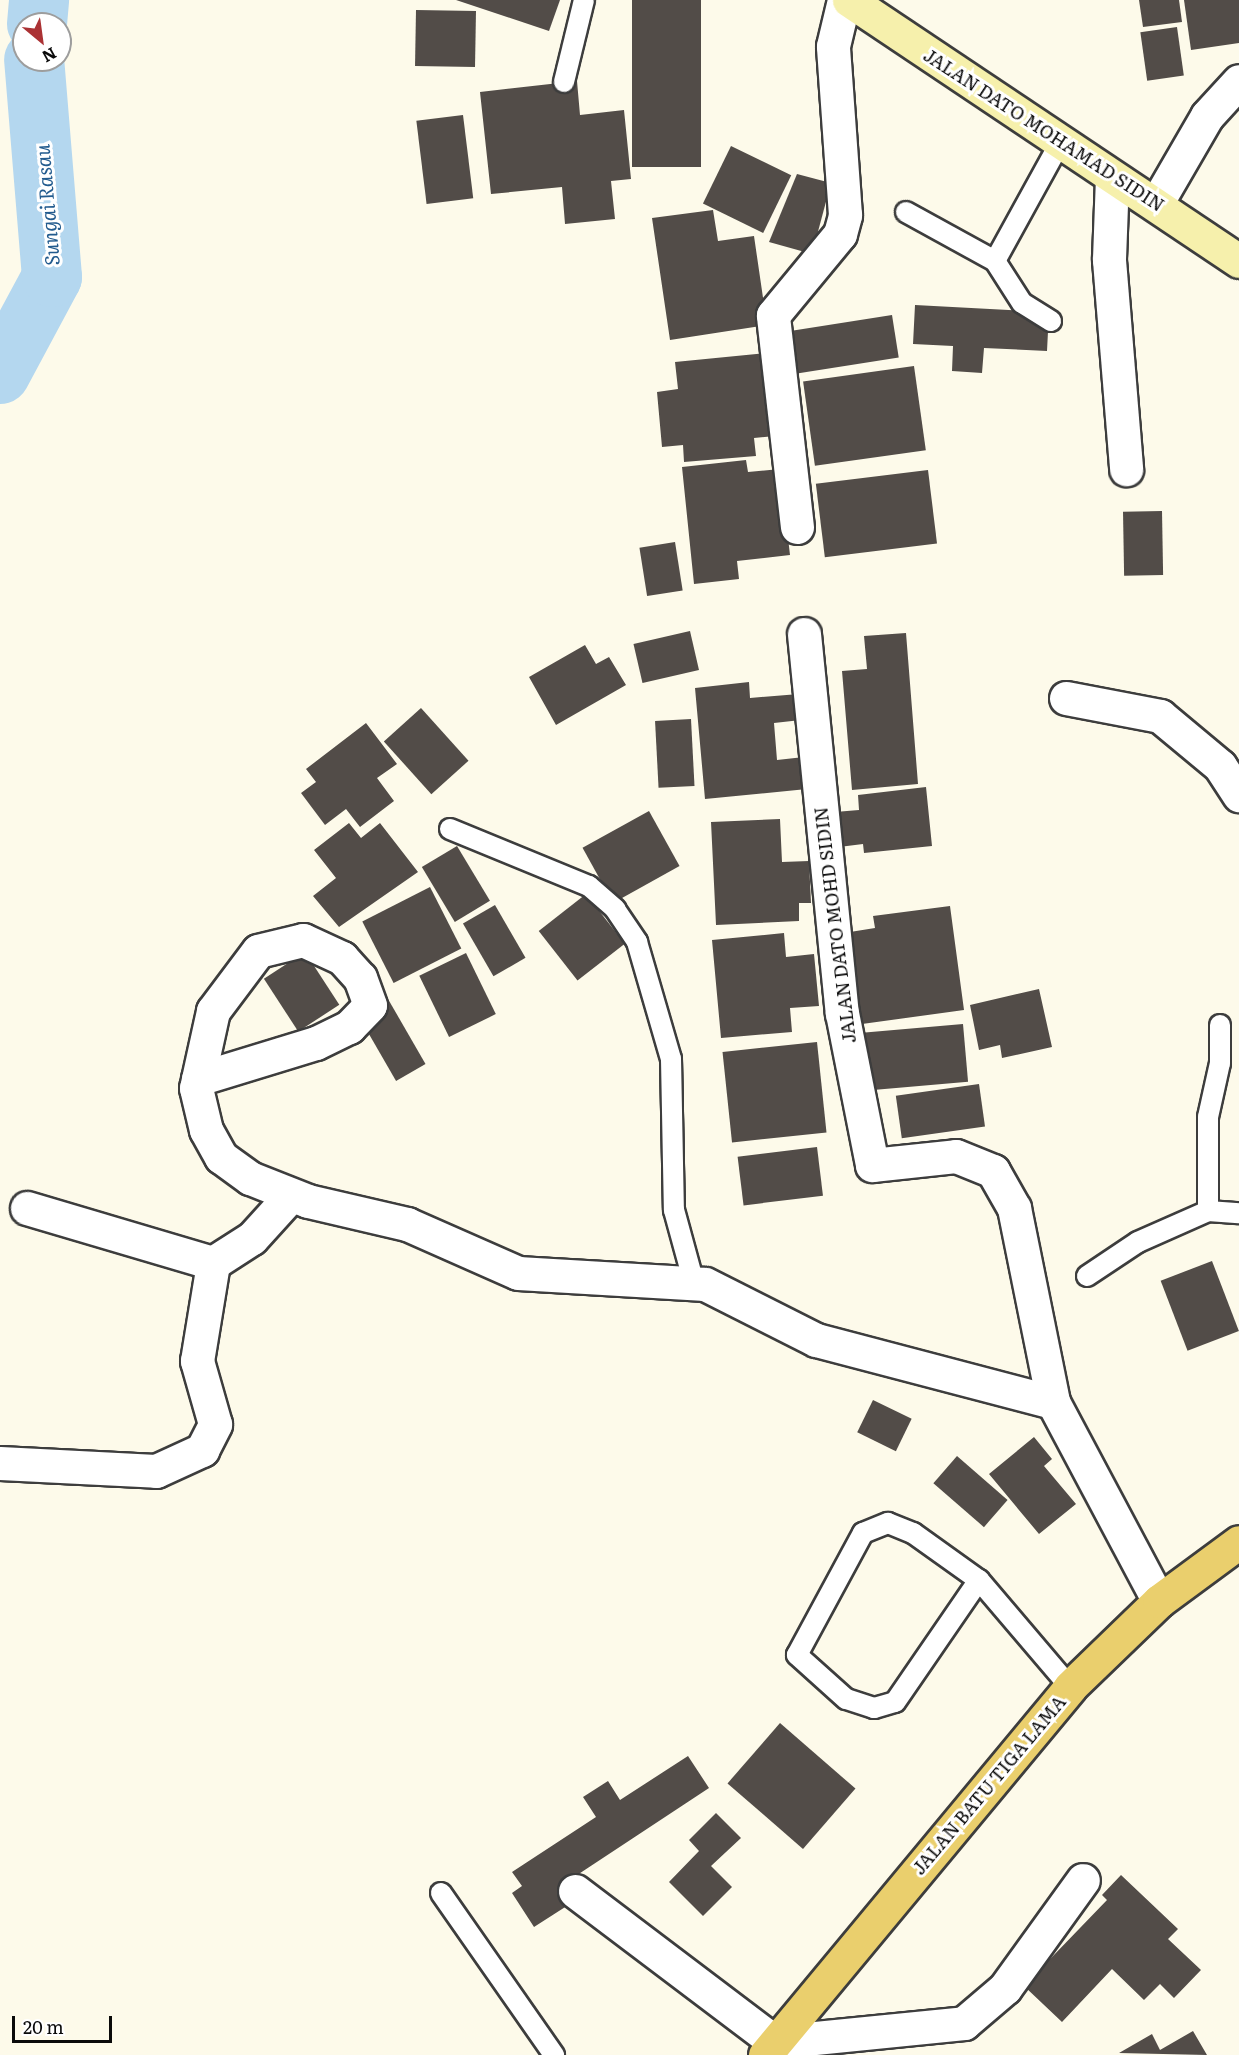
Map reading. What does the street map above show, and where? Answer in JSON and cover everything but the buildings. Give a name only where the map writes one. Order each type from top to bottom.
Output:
[{"type":"main road","name":"JALAN DATO MOHAMAD SIDIN","points":[[849,0],[1239,261]]},
{"type":"main road","name":"JALAN BATU TIGA LAMA","points":[[770,2048],[1070,1687],[1159,1601],[1239,1542]]},
{"type":"street","points":[[796,527],[773,315],[840,234],[845,215],[833,46],[844,0]]},
{"type":"street","points":[[1156,204],[1207,116],[1239,81]]},
{"type":"street","points":[[1112,177],[1109,260],[1126,469]]},
{"type":"street","name":"JALAN DATO MOHD SIDIN","points":[[804,634],[843,1012],[872,1165],[956,1156],[993,1171],[1014,1208],[1053,1402],[1159,1601]]},
{"type":"street","points":[[1066,698],[1160,717],[1220,766],[1239,795]]},
{"type":"street","points":[[198,1079],[349,1027],[370,1005],[360,978],[342,958],[303,940],[258,951],[213,1011],[198,1079],[206,1131],[221,1157],[250,1178],[291,1195],[407,1224],[518,1273],[694,1284],[816,1340],[1053,1402]]},
{"type":"street","points":[[0,1462],[156,1471],[202,1450],[215,1424],[197,1361],[213,1263],[252,1238],[291,1195]]},
{"type":"street","points":[[27,1209],[213,1263]]},
{"type":"street","points":[[575,1891],[770,2048],[964,2024],[1005,1988],[1083,1880]]},
{"type":"lane","points":[[564,82],[584,0]]},
{"type":"lane","points":[[995,261],[1060,143]]},
{"type":"lane","points":[[906,212],[995,261],[1022,303],[1051,321]]},
{"type":"lane","points":[[450,829],[589,886],[615,909],[637,942],[671,1059],[674,1210],[694,1284]]},
{"type":"lane","points":[[1208,1210],[1208,1117],[1220,1063],[1220,1025]]},
{"type":"lane","points":[[1087,1276],[1138,1242],[1208,1210],[1239,1213]]},
{"type":"lane","points":[[979,1580],[895,1702],[874,1708],[846,1699],[797,1655],[863,1533],[888,1523],[913,1533],[979,1580],[1070,1687]]},
{"type":"lane","points":[[441,1893],[554,2055]]},
{"type":"waterway","name":"Sungai Rasau","points":[[38,12],[39,0]]},
{"type":"waterway","name":"Sungai Rasau","points":[[0,374],[52,277],[35,72]]}]
